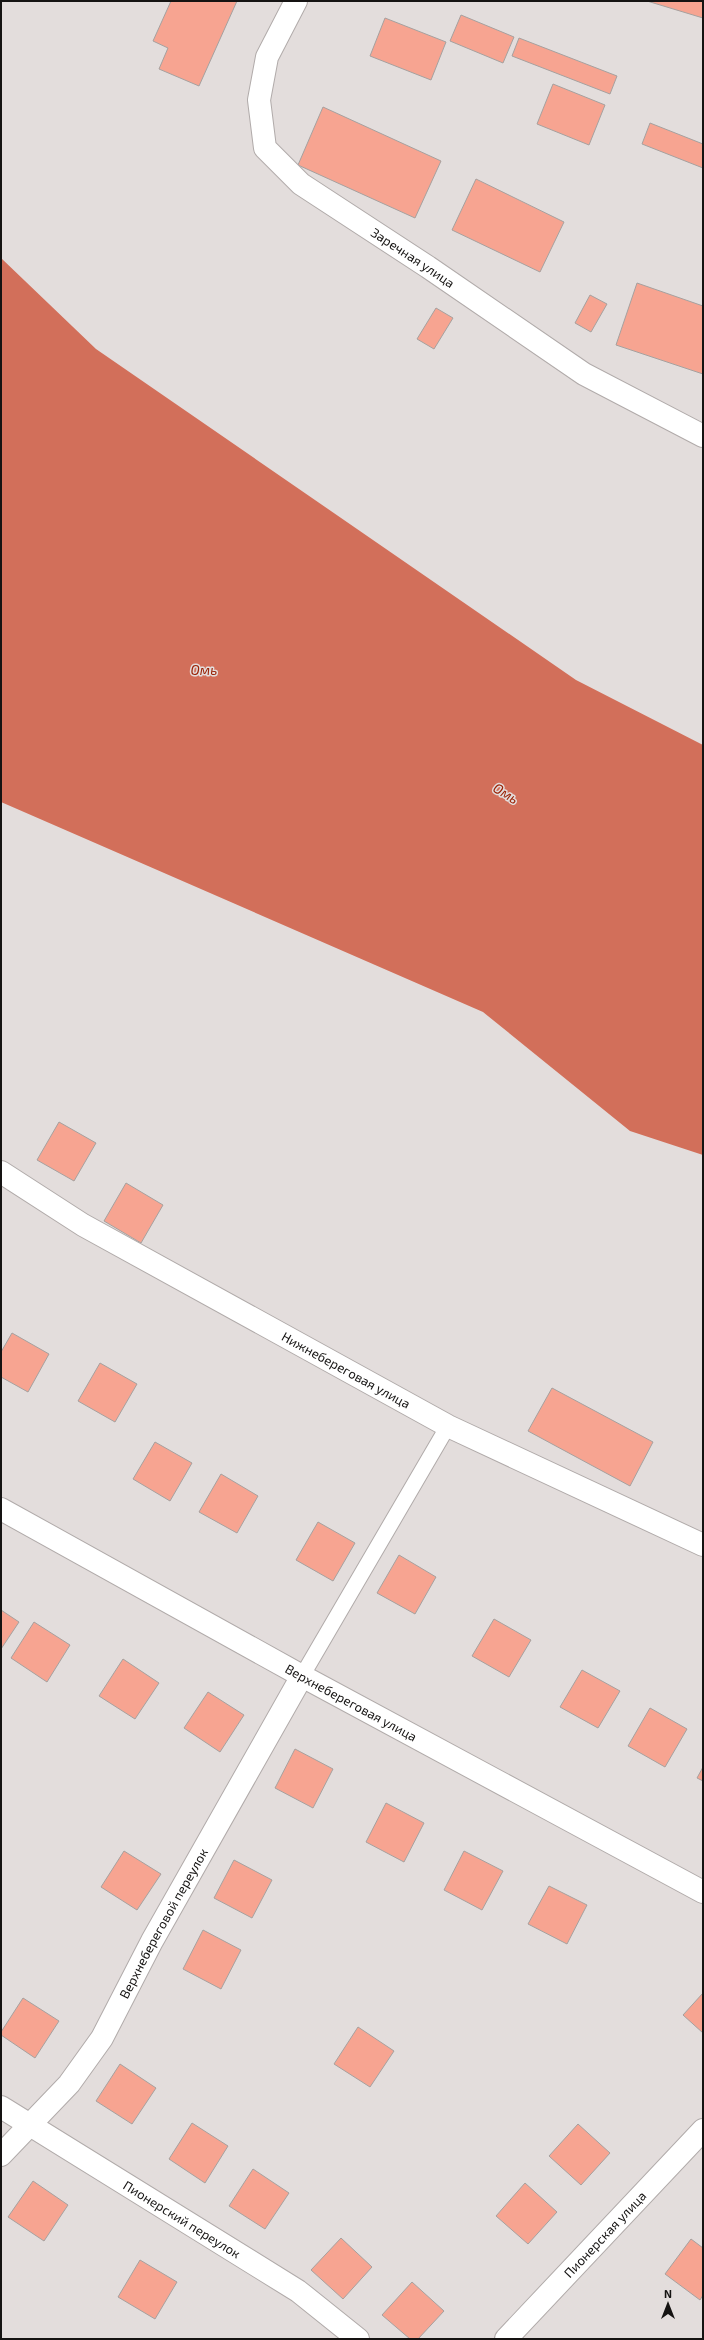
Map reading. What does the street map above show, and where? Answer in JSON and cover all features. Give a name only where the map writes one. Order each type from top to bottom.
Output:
[{"type":"street","name":"Заречная улица","points":[[296,1],[267,57],[259,100],[264,148],[301,184],[428,267],[584,374],[703,436]]},
{"type":"street","name":"Нижнебереговая улица","points":[[1,1172],[83,1225],[448,1426],[703,1545]]},
{"type":"street","name":"Верхнебереговая улица","points":[[1,1509],[302,1676],[703,1892]]},
{"type":"street","name":"Верхнебереговой переулок","points":[[1,2154],[69,2084],[102,2038],[152,1941],[302,1676]]},
{"type":"street","name":"Пионерский переулок","points":[[1,2106],[298,2291],[358,2339]]},
{"type":"street","name":"Пионерская улица","points":[[506,2339],[703,2130]]},
{"type":"lane","points":[[302,1676],[448,1426]]},
{"type":"water","name":"Омь","points":[[1,258],[96,349],[576,680],[703,745],[703,1155],[630,1131],[483,1012],[1,802]]},
{"type":"building","points":[[171,1],[237,1],[199,86],[159,69],[168,48],[153,41]]},
{"type":"building","points":[[647,1],[703,1],[703,18]]},
{"type":"building","points":[[461,15],[514,37],[503,63],[450,41]]},
{"type":"building","points":[[385,18],[446,42],[431,80],[370,56]]},
{"type":"building","points":[[519,38],[617,76],[610,94],[512,56]]},
{"type":"building","points":[[553,84],[605,105],[589,145],[537,124]]},
{"type":"building","points":[[323,107],[441,161],[415,218],[298,165]]},
{"type":"building","points":[[650,123],[703,144],[703,168],[642,144]]},
{"type":"building","points":[[476,179],[564,222],[540,272],[452,230]]},
{"type":"building","points":[[637,283],[703,306],[703,374],[616,345]]},
{"type":"building","points":[[590,295],[607,304],[591,332],[575,323]]},
{"type":"building","points":[[436,308],[453,318],[434,349],[417,339]]},
{"type":"building","points":[[59,1122],[96,1143],[74,1181],[37,1160]]},
{"type":"building","points":[[126,1183],[163,1205],[141,1243],[104,1221]]},
{"type":"building","points":[[12,1333],[49,1354],[28,1392],[1,1377],[1,1352]]},
{"type":"building","points":[[100,1363],[137,1384],[115,1422],[78,1401]]},
{"type":"building","points":[[552,1388],[653,1442],[630,1486],[528,1431]]},
{"type":"building","points":[[155,1442],[192,1463],[170,1501],[133,1479]]},
{"type":"building","points":[[221,1474],[258,1496],[237,1533],[199,1512]]},
{"type":"building","points":[[318,1522],[355,1543],[333,1581],[296,1560]]},
{"type":"building","points":[[399,1555],[436,1577],[415,1614],[377,1593]]},
{"type":"building","points":[[1,1610],[19,1622],[1,1649]]},
{"type":"building","points":[[494,1619],[531,1640],[509,1677],[472,1656]]},
{"type":"building","points":[[34,1622],[70,1645],[47,1682],[11,1658]]},
{"type":"building","points":[[123,1659],[159,1683],[135,1719],[99,1696]]},
{"type":"building","points":[[582,1670],[620,1691],[598,1728],[560,1707]]},
{"type":"building","points":[[208,1692],[244,1715],[220,1752],[184,1728]]},
{"type":"building","points":[[650,1708],[687,1729],[665,1767],[628,1746]]},
{"type":"building","points":[[295,1749],[333,1769],[313,1808],[275,1788]]},
{"type":"building","points":[[703,1767],[703,1781],[697,1778]]},
{"type":"building","points":[[386,1803],[424,1823],[404,1862],[366,1842]]},
{"type":"building","points":[[124,1851],[161,1874],[137,1910],[101,1887]]},
{"type":"building","points":[[464,1851],[503,1871],[482,1910],[444,1890]]},
{"type":"building","points":[[234,1860],[272,1880],[252,1918],[214,1898]]},
{"type":"building","points":[[549,1886],[587,1905],[567,1944],[528,1924]]},
{"type":"building","points":[[203,1930],[241,1950],[221,1989],[183,1969]]},
{"type":"building","points":[[703,1993],[703,2033],[683,2015]]},
{"type":"building","points":[[23,1998],[59,2021],[35,2058],[1,2035],[1,2032]]},
{"type":"building","points":[[358,2027],[394,2051],[370,2087],[334,2064]]},
{"type":"building","points":[[120,2064],[156,2088],[132,2124],[96,2101]]},
{"type":"building","points":[[192,2123],[228,2146],[205,2183],[169,2159]]},
{"type":"building","points":[[578,2124],[610,2153],[581,2185],[549,2156]]},
{"type":"building","points":[[253,2169],[289,2193],[265,2229],[229,2206]]},
{"type":"building","points":[[33,2181],[68,2205],[44,2241],[8,2217]]},
{"type":"building","points":[[525,2183],[557,2212],[528,2244],[496,2216]]},
{"type":"building","points":[[341,2238],[372,2267],[343,2299],[311,2270]]},
{"type":"building","points":[[691,2239],[703,2248],[703,2295],[700,2300],[665,2274]]},
{"type":"building","points":[[140,2260],[177,2282],[155,2319],[118,2297]]},
{"type":"building","points":[[412,2282],[444,2311],[418,2339],[410,2339],[382,2315]]}]
